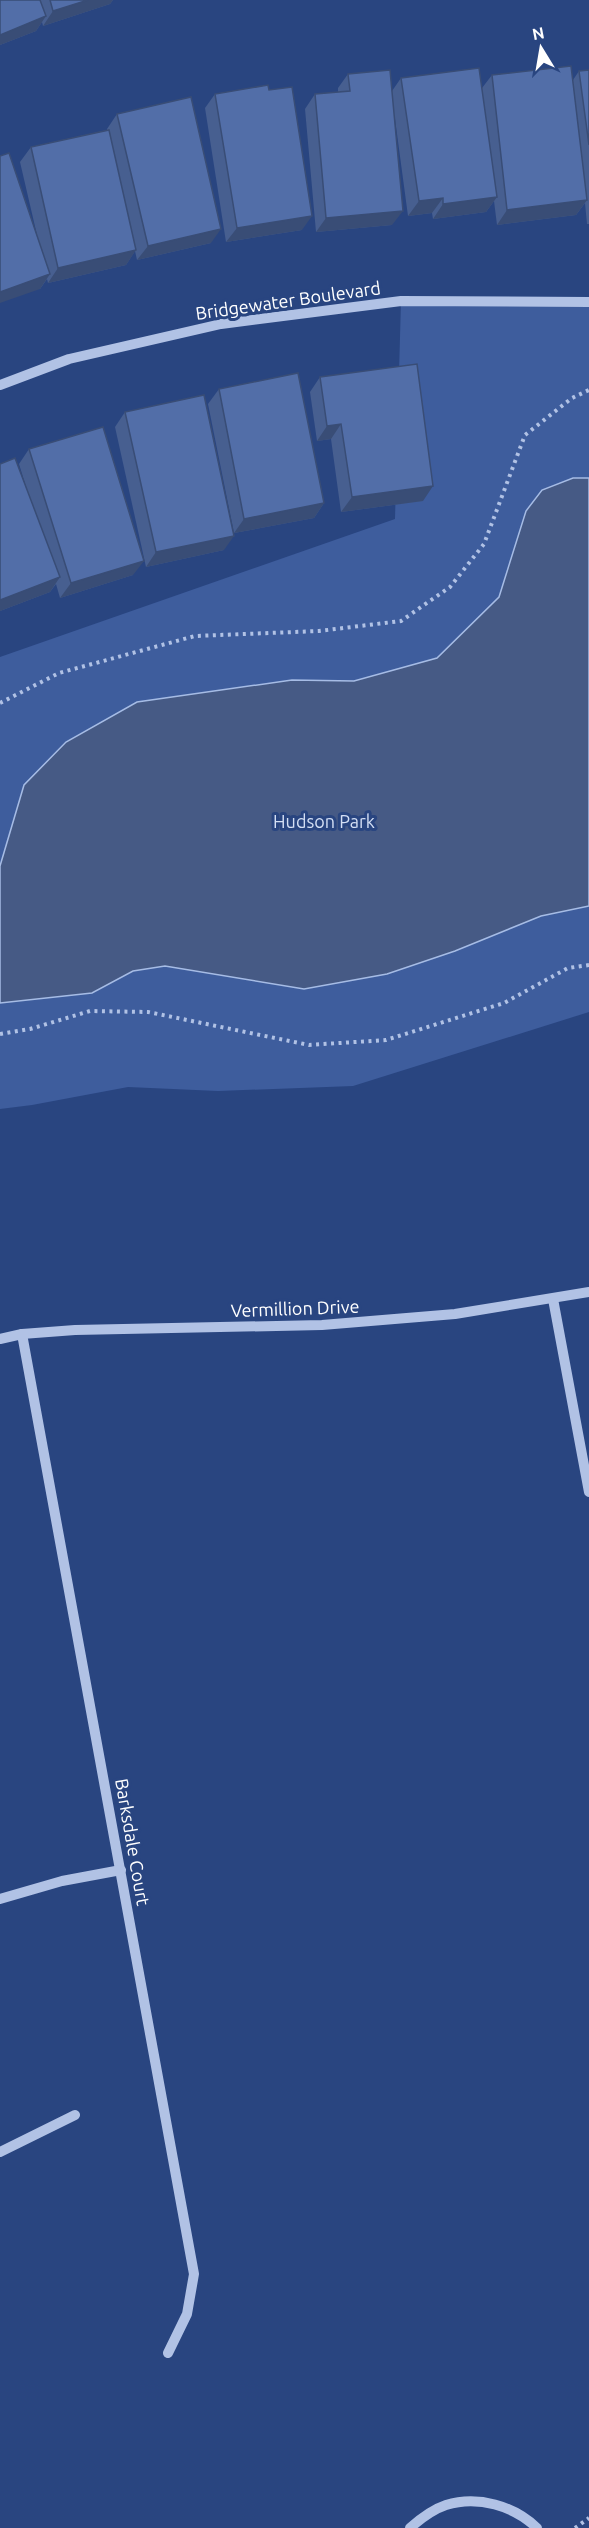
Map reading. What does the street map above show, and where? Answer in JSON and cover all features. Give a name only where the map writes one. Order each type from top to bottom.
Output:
[{"type":"street","name":"Bridgewater Boulevard","points":[[0,385],[69,358],[221,324],[401,301],[589,302]]},
{"type":"street","name":"Vermillion Drive","points":[[0,1339],[22,1334],[75,1330],[322,1325],[455,1314],[589,1292]]},
{"type":"street","points":[[554,1299],[589,1492]]},
{"type":"street","name":"Barksdale Court","points":[[22,1334],[194,2274],[187,2314],[168,2353]]},
{"type":"street","points":[[0,1899],[62,1881],[121,1870]]},
{"type":"street","points":[[0,2152],[75,2115]]},
{"type":"street","points":[[410,2528],[445,2505],[483,2500],[524,2515],[537,2528]]},
{"type":"path","points":[[0,703],[59,673],[195,636],[319,631],[401,621],[450,588],[484,544],[525,435],[572,398],[589,390]]},
{"type":"path","points":[[0,1034],[30,1029],[90,1011],[148,1012],[309,1045],[386,1040],[504,1002],[568,968],[589,965]]},
{"type":"path","points":[[575,2528],[589,2518]]},
{"type":"green space","name":"Hudson Park","points":[[401,301],[589,307],[589,1012],[353,1086],[218,1091],[128,1087],[0,1109],[0,657],[395,519]]},
{"type":"shaded area","points":[[573,478],[589,478],[589,906],[541,916],[455,951],[387,974],[304,989],[165,966],[133,971],[92,993],[0,1003],[0,866],[24,785],[66,742],[137,702],[292,680],[354,681],[437,658],[499,597],[526,511],[542,490]]},
{"type":"building","points":[[0,0],[40,0],[46,16],[0,35]]},
{"type":"building","points":[[50,0],[88,0],[53,11]]},
{"type":"building","points":[[571,66],[587,200],[507,210],[492,75]]},
{"type":"building","points":[[479,68],[497,197],[443,204],[443,198],[419,201],[401,78]]},
{"type":"building","points":[[390,70],[403,211],[326,218],[315,94],[350,91],[348,74]]},
{"type":"building","points":[[589,70],[589,145],[579,71]]},
{"type":"building","points":[[268,85],[269,90],[292,87],[312,216],[237,228],[215,94]]},
{"type":"building","points":[[191,97],[221,229],[148,246],[117,114]]},
{"type":"building","points":[[109,130],[136,250],[58,268],[31,147]]},
{"type":"building","points":[[9,153],[50,274],[0,292],[0,156]]},
{"type":"building","points":[[417,364],[433,486],[352,497],[341,424],[327,426],[320,377]]},
{"type":"building","points":[[298,373],[324,503],[244,519],[219,389]]},
{"type":"building","points":[[204,395],[234,536],[156,552],[125,412]]},
{"type":"building","points":[[103,427],[144,561],[71,583],[29,449]]},
{"type":"building","points":[[15,458],[60,577],[0,600],[0,464]]}]
